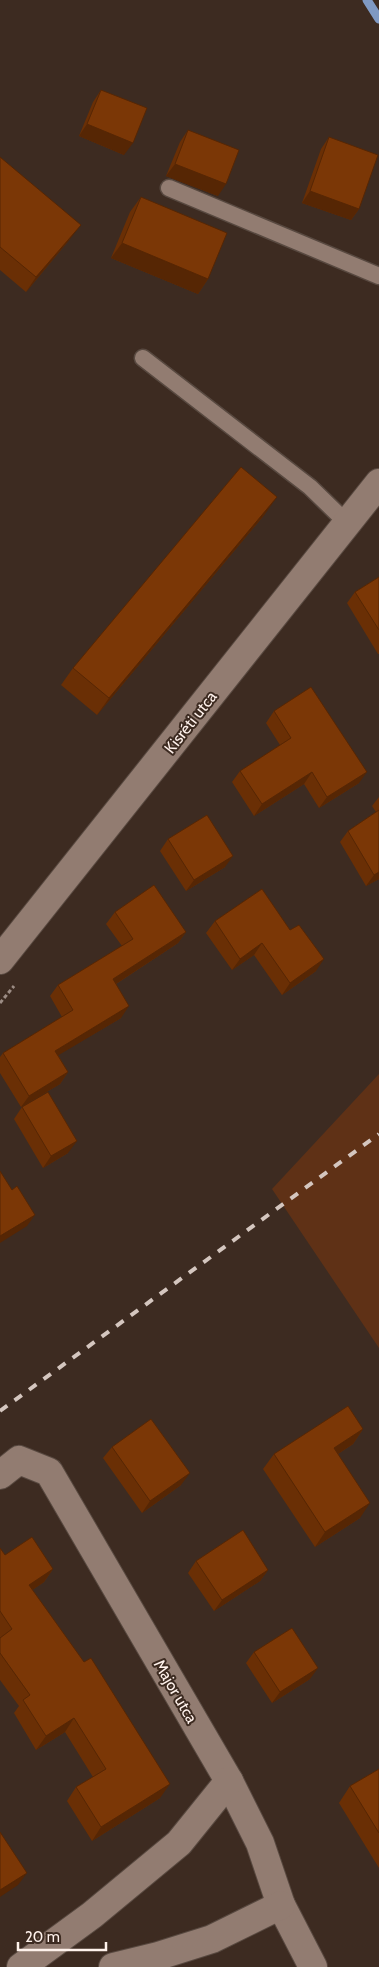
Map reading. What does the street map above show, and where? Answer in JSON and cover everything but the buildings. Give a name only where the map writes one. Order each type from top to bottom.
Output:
[{"type":"street","name":"Kisréti utca","points":[[0,960],[379,483]]},
{"type":"street","name":"Major utca","points":[[0,1474],[19,1460],[49,1472],[229,1781],[260,1843],[281,1906],[313,1967]]},
{"type":"street","points":[[21,1967],[92,1915],[179,1843],[229,1781]]},
{"type":"street","points":[[113,1967],[158,1956],[212,1939],[281,1906]]},
{"type":"lane","points":[[169,188],[379,276]]},
{"type":"lane","points":[[143,358],[310,487],[348,523]]},
{"type":"shaded area","points":[[379,1074],[379,1348],[272,1189]]},
{"type":"waterway","points":[[367,0],[379,19]]},
{"type":"railway","points":[[0,1411],[379,1134]]}]
